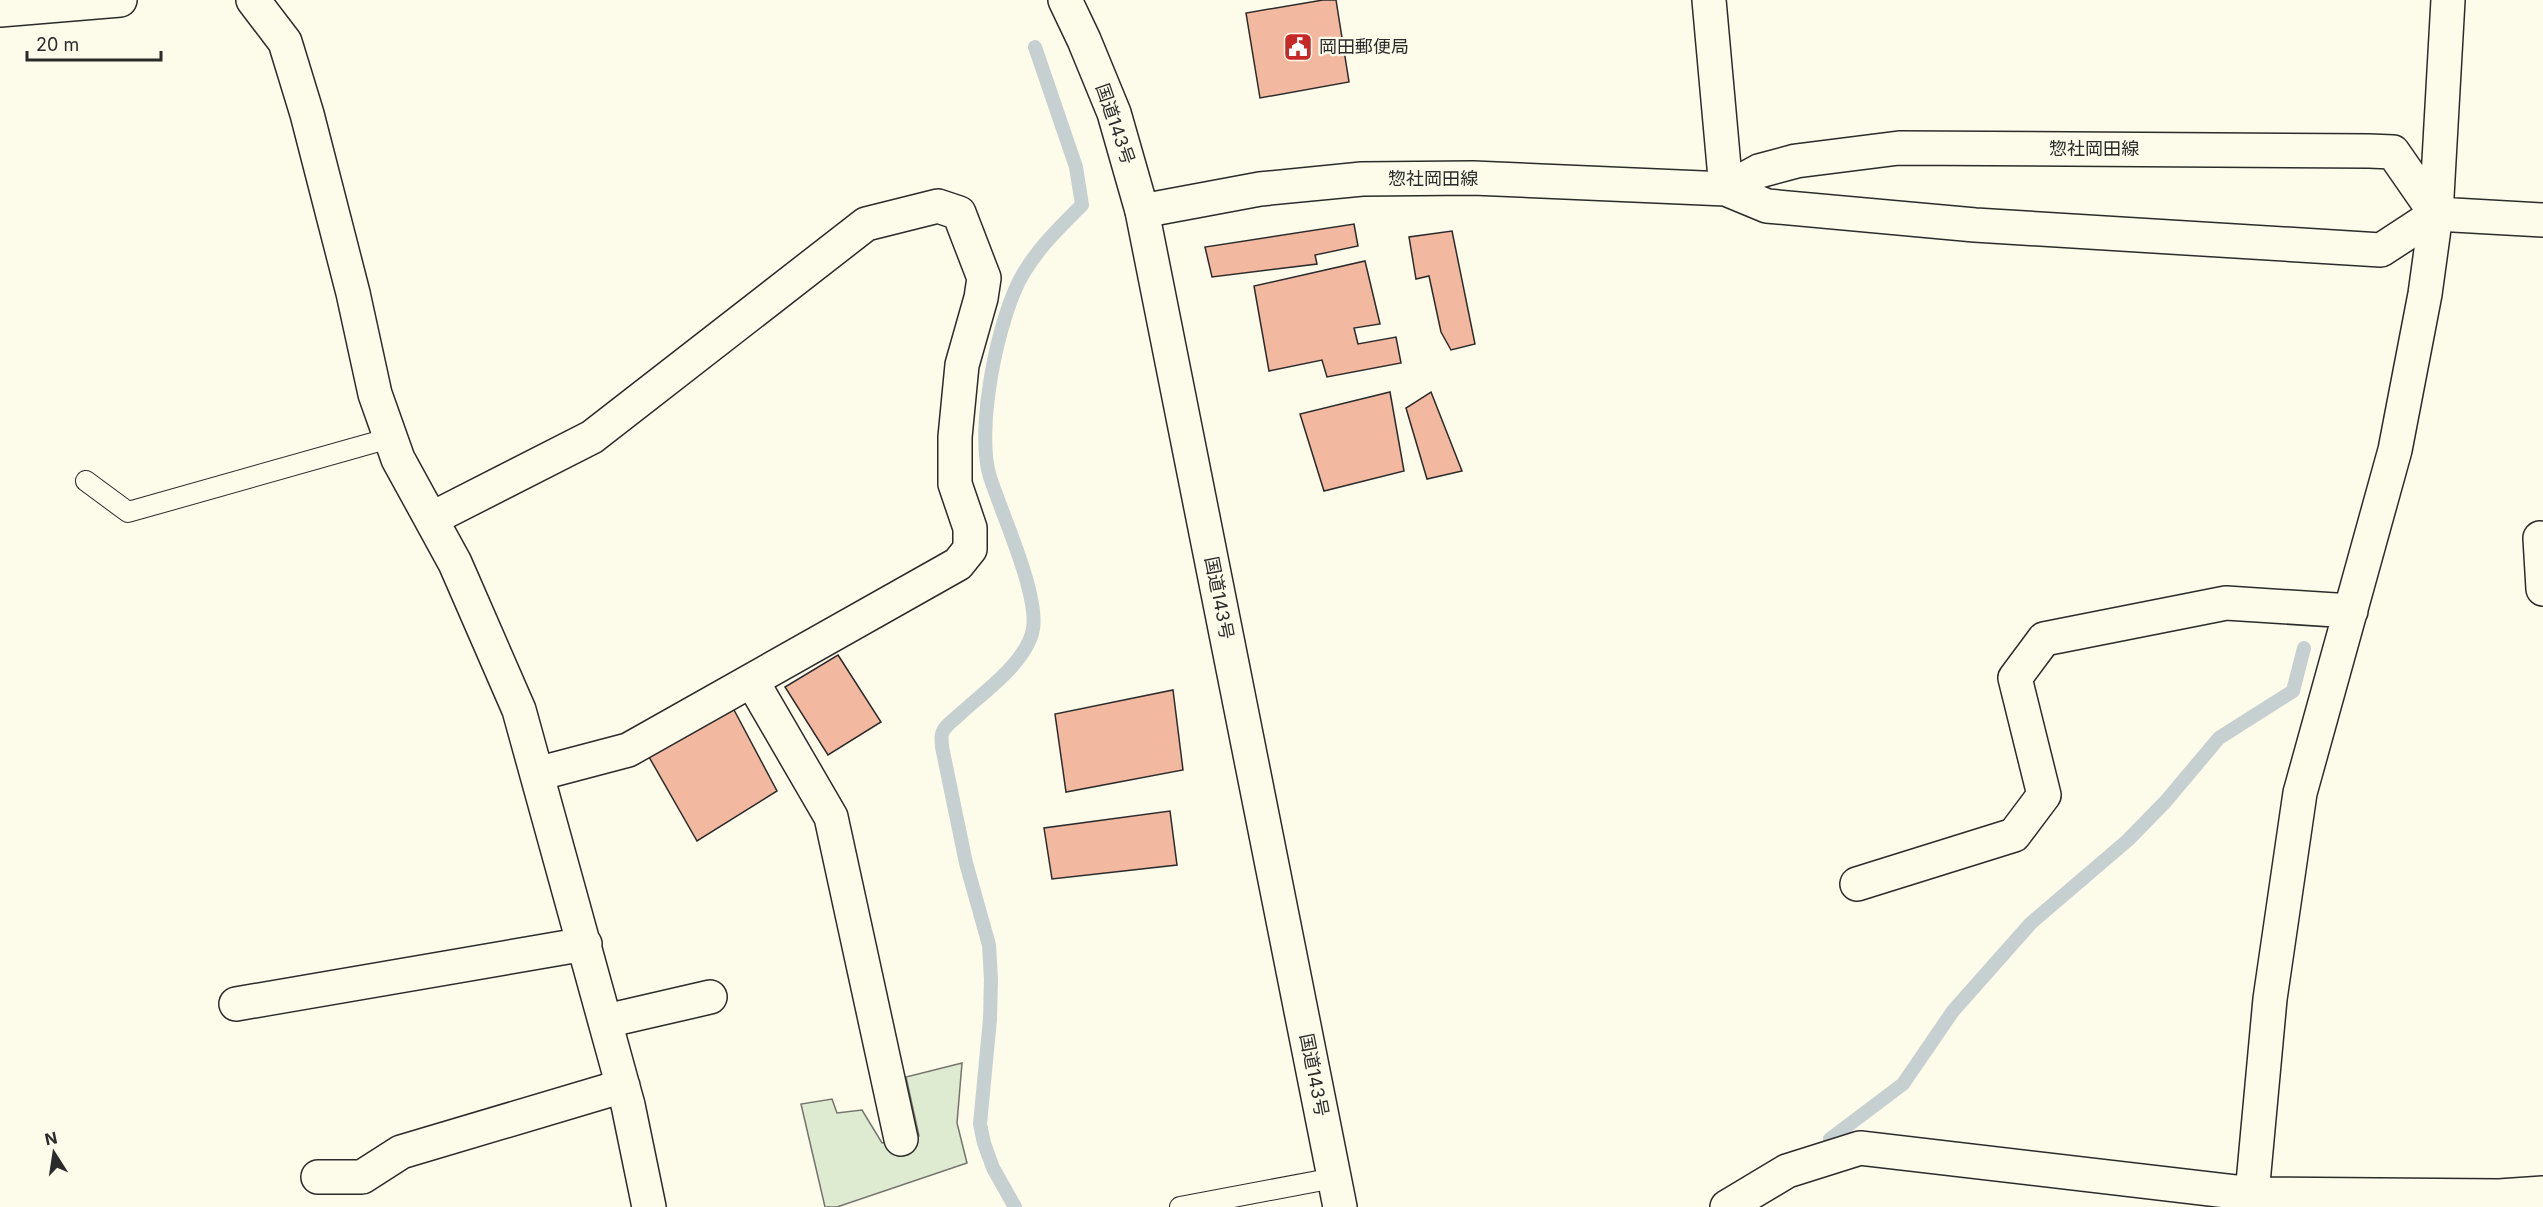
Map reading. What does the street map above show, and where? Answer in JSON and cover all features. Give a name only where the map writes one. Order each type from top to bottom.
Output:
[{"type":"main road","points":[[0,10],[120,0]]},
{"type":"main road","points":[[253,0],[285,42],[307,114],[353,293],[375,394],[390,438],[398,459],[455,563],[519,710],[606,1021],[623,1086],[649,1207]]},
{"type":"main road","name":"国道143号","points":[[1065,0],[1114,113],[1142,212],[1337,1192]]},
{"type":"main road","points":[[1709,0],[1726,189]]},
{"type":"main road","points":[[2253,1201],[2270,999],[2300,793],[2395,450],[2423,304],[2436,214],[2448,0]]},
{"type":"main road","name":"惣社岡田線","points":[[1142,212],[1260,189],[1362,179],[1473,178],[1726,189],[1767,206],[1975,225],[2381,250],[2436,214],[2393,152],[2369,151],[1899,148],[1796,161],[1759,171],[1726,189]]},
{"type":"main road","points":[[431,519],[592,437],[866,224],[938,206],[958,213],[984,278],[981,298],[962,365],[954,437],[955,484],[970,528],[970,549],[957,564],[628,750],[537,774]]},
{"type":"main road","points":[[2436,214],[2543,220]]},
{"type":"main road","points":[[2540,538],[2543,589]]},
{"type":"main road","points":[[1857,884],[2014,835],[2044,795],[2015,678],[2044,639],[2226,603],[2351,611]]},
{"type":"main road","points":[[752,681],[831,817],[901,1139]]},
{"type":"main road","points":[[237,1004],[585,944]]},
{"type":"main road","points":[[606,1021],[710,997]]},
{"type":"main road","points":[[318,1178],[362,1177],[401,1152],[623,1086]]},
{"type":"main road","points":[[1727,1207],[1770,1195],[1787,1171],[1860,1148],[2253,1201],[2543,1193]]},
{"type":"lane","points":[[86,481],[128,512],[390,438]]},
{"type":"lane","points":[[1180,1207],[1337,1192]]},
{"type":"green space","points":[[962,1063],[957,1123],[967,1163],[837,1207],[825,1207],[801,1104],[832,1099],[837,1113],[862,1110],[882,1143],[919,1136],[906,1077]]},
{"type":"building","name":"岡田郵便局","points":[[1323,0],[1336,0],[1349,82],[1260,98],[1246,13]]},
{"type":"building","points":[[1354,224],[1358,246],[1315,255],[1317,264],[1212,277],[1205,247]]},
{"type":"building","points":[[1452,231],[1475,344],[1451,350],[1441,332],[1429,276],[1416,279],[1409,237]]},
{"type":"building","points":[[1365,261],[1380,324],[1354,328],[1358,344],[1396,337],[1401,363],[1327,377],[1322,360],[1269,371],[1254,286]]},
{"type":"building","points":[[1390,392],[1404,471],[1324,491],[1300,414]]},
{"type":"building","points":[[1431,392],[1462,471],[1427,479],[1406,408]]},
{"type":"building","points":[[838,655],[881,722],[828,755],[785,687]]},
{"type":"building","points":[[1173,690],[1183,770],[1066,792],[1055,714]]},
{"type":"building","points":[[733,708],[777,791],[697,841],[649,757]]},
{"type":"building","points":[[1170,811],[1177,865],[1052,879],[1044,828]]},
{"type":"waterway","points":[[1015,1207],[993,1168],[980,1124],[990,1019],[989,945],[966,863],[942,747],[942,737],[947,725],[1014,665],[1029,641],[1033,629],[1033,614],[1025,575],[990,477],[986,457],[985,431],[987,403],[998,344],[1014,293],[1036,255],[1082,205],[1076,167],[1035,47]]},
{"type":"waterway","points":[[1830,1139],[1903,1084],[1953,1011],[2031,923],[2128,840],[2166,801],[2219,738],[2293,691],[2304,648]]},
{"type":"place","name":"岡田郵便局","points":[[1298,47]]}]
